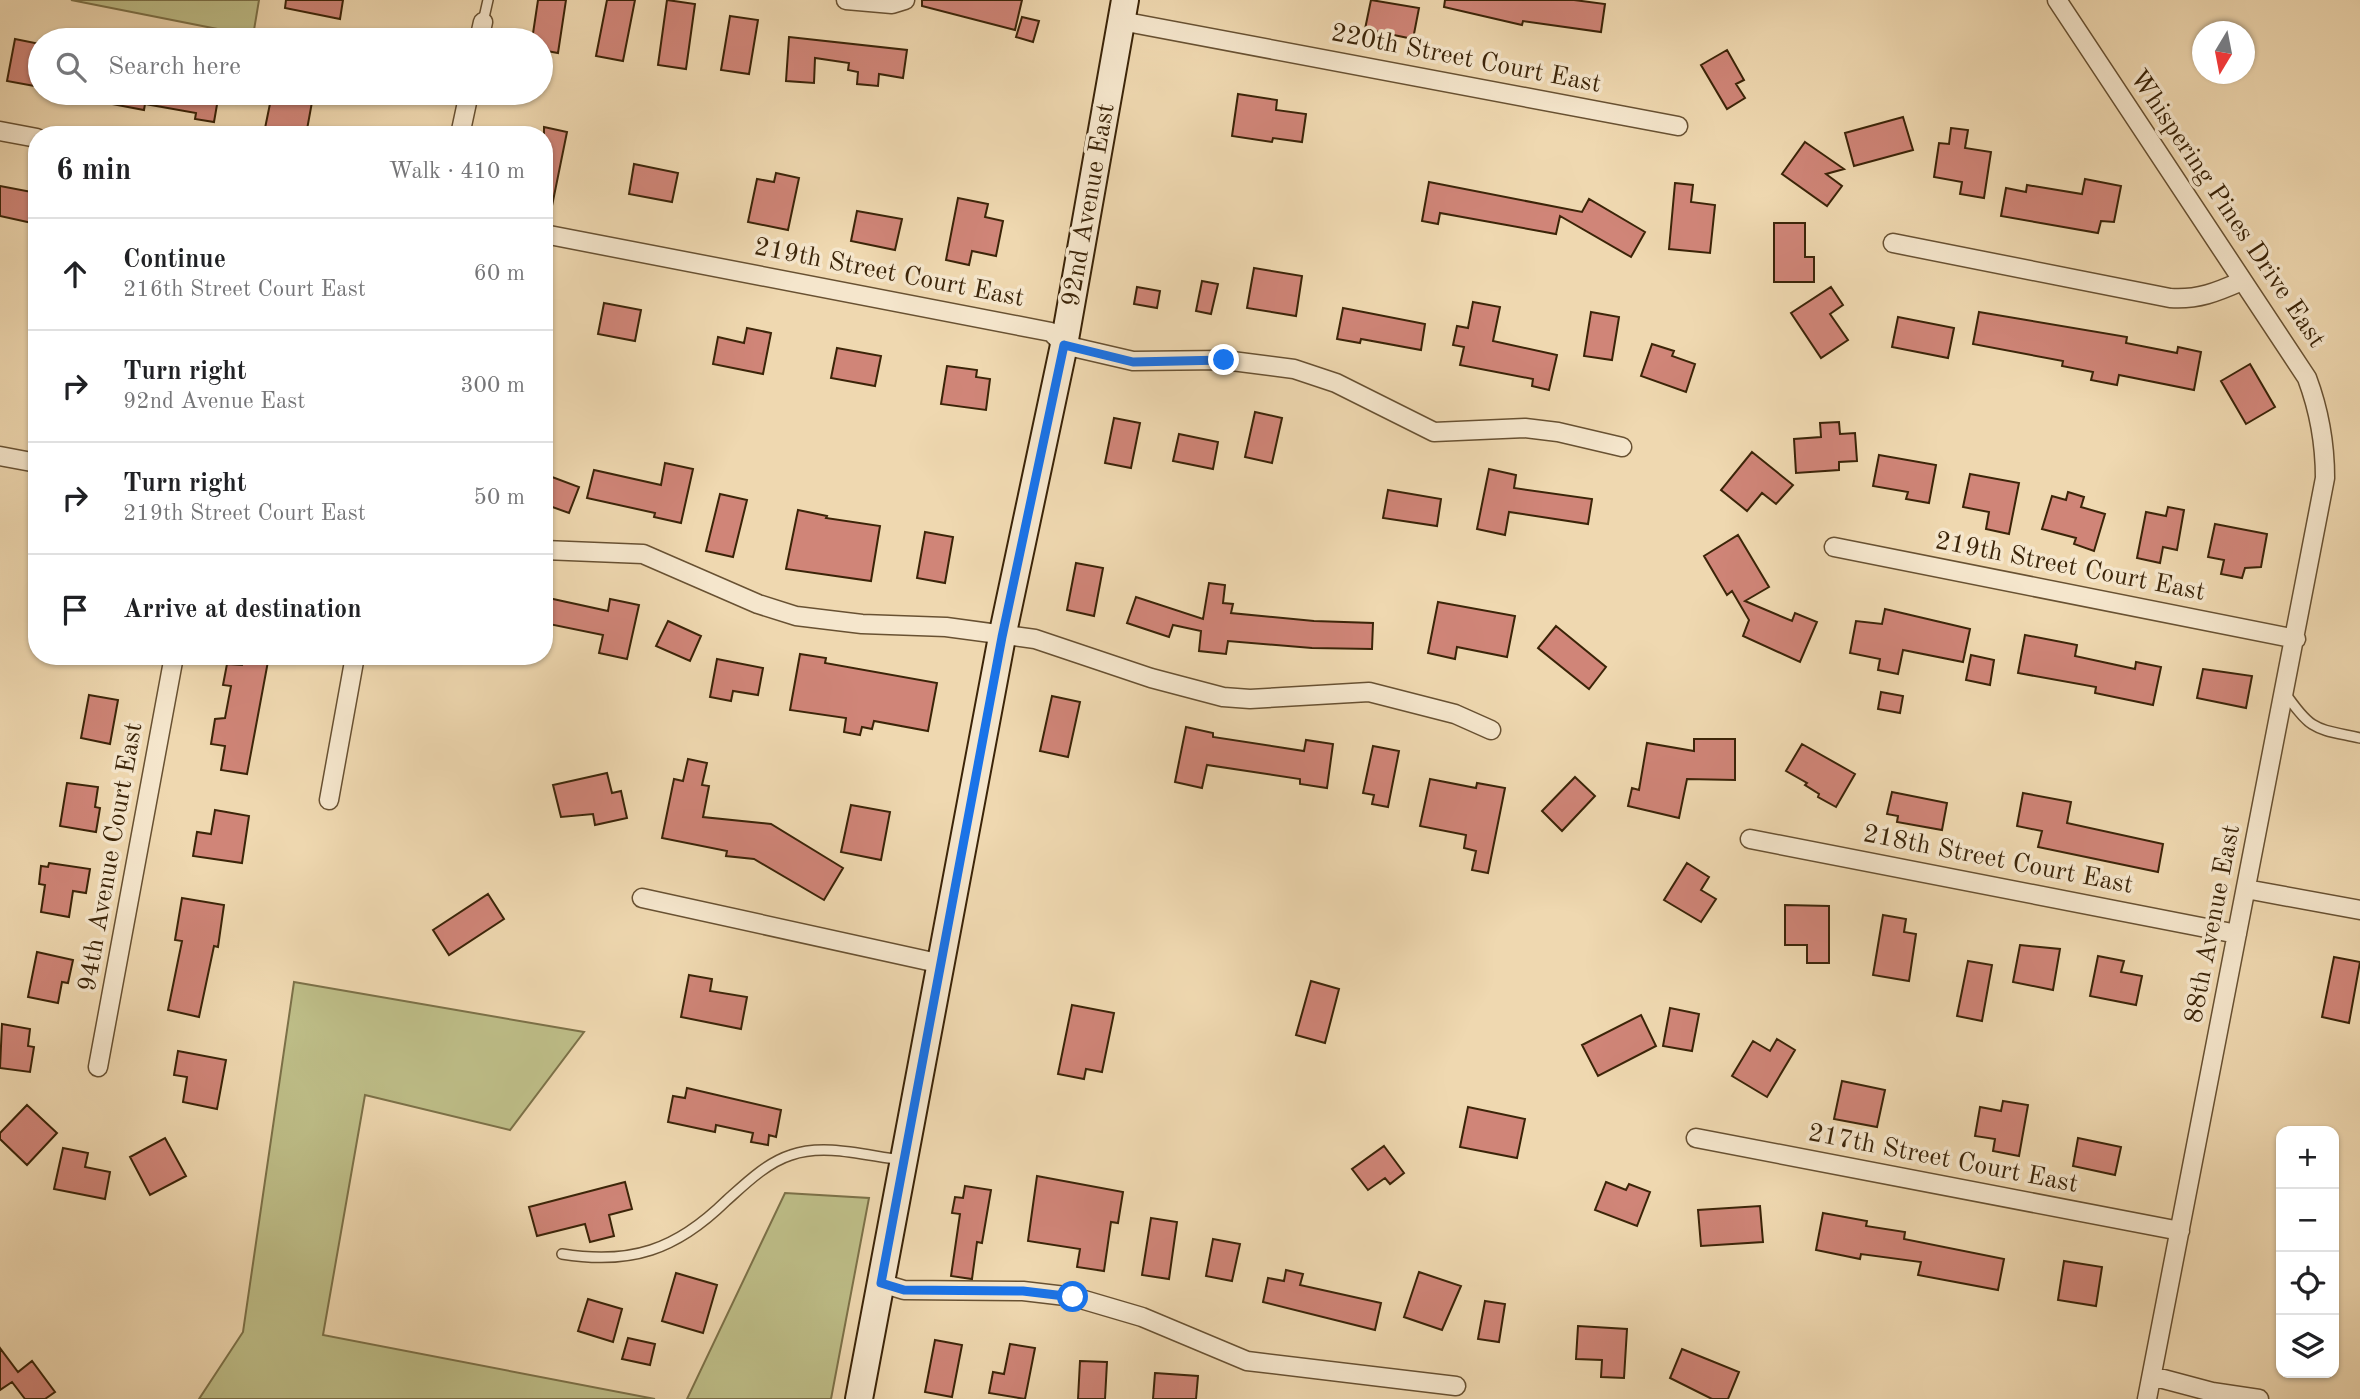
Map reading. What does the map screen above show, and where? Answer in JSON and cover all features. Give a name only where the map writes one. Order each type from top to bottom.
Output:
[{"type":"street","points":[[846,0],[903,1]]},
{"type":"street","name":"Whispering Pines Drive East","points":[[2057,0],[2306,378],[2315,401],[2325,459]]},
{"type":"street","name":"220th Street Court East","points":[[1123,11],[1678,126]]},
{"type":"street","name":"92nd Avenue East","points":[[859,1399],[1002,637],[1064,345],[1123,11]]},
{"type":"street","points":[[482,28],[483,22]]},
{"type":"street","points":[[462,126],[466,105]]},
{"type":"street","points":[[0,131],[28,136]]},
{"type":"street","name":"219th Street Court East","points":[[553,236],[1051,332],[1064,345],[1133,362],[1224,360],[1277,365],[1336,383],[1380,408],[1434,432],[1525,428],[1558,432],[1622,447]]},
{"type":"street","points":[[1893,243],[2170,298],[2189,300],[2212,295],[2242,281]]},
{"type":"street","points":[[0,456],[28,461]]},
{"type":"street","name":"88th Avenue East","points":[[2147,1399],[2296,639],[2326,478],[2325,459]]},
{"type":"street","name":"219th Street Court East","points":[[1834,547],[2296,639]]},
{"type":"street","points":[[553,550],[643,554],[758,604],[796,617],[862,624],[946,627],[1002,637],[1035,639],[1151,678],[1223,697],[1250,699],[1369,692],[1455,714],[1491,730]]},
{"type":"street","name":"94th Avenue Court East","points":[[98,1067],[172,665]]},
{"type":"street","points":[[329,800],[353,665]]},
{"type":"street","name":"218th Street Court East","points":[[1750,838],[2237,934]]},
{"type":"street","points":[[2246,889],[2360,910]]},
{"type":"street","points":[[642,898],[942,964]]},
{"type":"street","name":"217th Street Court East","points":[[1696,1138],[2180,1231]]},
{"type":"street","points":[[881,1283],[904,1290],[1023,1291],[1073,1297],[1154,1321],[1247,1361],[1456,1386]]},
{"type":"street","points":[[2152,1376],[2212,1392],[2259,1399]]},
{"type":"lane","points":[[483,22],[488,0]]},
{"type":"lane","points":[[2285,693],[2304,721],[2321,730],[2360,738]]},
{"type":"lane","points":[[562,1254],[608,1259],[652,1251],[691,1230],[761,1170],[790,1155],[819,1150],[903,1160]]},
{"type":"green space","points":[[71,0],[259,0],[254,28],[213,28]]},
{"type":"green space","points":[[294,982],[584,1032],[510,1130],[365,1095],[323,1335],[655,1399],[199,1399],[243,1332]]},
{"type":"green space","points":[[785,1193],[869,1198],[831,1399],[687,1399]]},
{"type":"building","points":[[286,0],[343,0],[340,19],[285,8]]},
{"type":"building","points":[[538,0],[566,0],[558,53],[553,52],[553,28],[534,28]]},
{"type":"building","points":[[607,0],[635,0],[623,61],[596,56]]},
{"type":"building","points":[[667,0],[695,4],[686,69],[658,65]]},
{"type":"building","points":[[922,0],[1022,0],[1015,30],[922,6]]},
{"type":"building","points":[[1371,0],[1419,8],[1413,39],[1365,29]]},
{"type":"building","points":[[1445,0],[1574,0],[1605,4],[1601,32],[1523,21],[1522,25],[1444,7]]},
{"type":"building","points":[[730,16],[758,20],[749,74],[721,70]]},
{"type":"building","points":[[1022,17],[1039,21],[1033,42],[1016,37]]},
{"type":"building","points":[[789,37],[907,50],[903,78],[879,74],[878,86],[857,84],[858,72],[848,70],[849,63],[815,58],[814,83],[786,81]]},
{"type":"building","points":[[15,39],[28,42],[28,85],[7,81]]},
{"type":"building","points":[[1727,50],[1744,80],[1736,84],[1745,98],[1727,109],[1701,65]]},
{"type":"building","points":[[1238,94],[1277,100],[1276,110],[1306,114],[1302,142],[1273,138],[1272,142],[1232,136]]},
{"type":"building","points":[[117,105],[145,105],[144,110]]},
{"type":"building","points":[[151,105],[217,105],[214,122],[195,119],[196,113]]},
{"type":"building","points":[[270,105],[311,105],[308,126],[265,126]]},
{"type":"building","points":[[1903,117],[1913,150],[1854,166],[1845,133]]},
{"type":"building","points":[[1951,128],[1968,130],[1965,148],[1991,152],[1984,198],[1960,194],[1962,182],[1934,177],[1939,143],[1949,144]]},
{"type":"building","points":[[553,129],[567,132],[553,201]]},
{"type":"building","points":[[1805,142],[1844,169],[1826,174],[1842,186],[1827,206],[1782,174]]},
{"type":"building","points":[[634,164],[678,173],[672,202],[629,194]]},
{"type":"building","points":[[776,173],[799,178],[788,230],[748,222],[757,179],[774,182]]},
{"type":"building","points":[[2085,179],[2121,186],[2114,222],[2101,221],[2098,233],[2001,216],[2006,188],[2026,192],[2027,185],[2082,194]]},
{"type":"building","points":[[1429,182],[1582,212],[1589,199],[1645,232],[1631,257],[1560,216],[1556,234],[1440,213],[1438,224],[1422,221]]},
{"type":"building","points":[[1675,183],[1693,185],[1691,202],[1715,205],[1710,253],[1669,249]]},
{"type":"building","points":[[0,186],[28,191],[28,222],[0,216]]},
{"type":"building","points":[[958,198],[988,204],[985,217],[1003,221],[996,256],[972,251],[969,265],[946,260]]},
{"type":"building","points":[[857,211],[902,219],[895,250],[851,241]]},
{"type":"building","points":[[1774,223],[1805,223],[1805,257],[1814,257],[1814,282],[1774,282]]},
{"type":"building","points":[[1254,268],[1302,276],[1296,316],[1247,308]]},
{"type":"building","points":[[1202,281],[1218,284],[1211,314],[1196,311]]},
{"type":"building","points":[[1137,287],[1160,291],[1157,308],[1134,304]]},
{"type":"building","points":[[1831,287],[1843,305],[1830,314],[1848,340],[1821,358],[1791,313]]},
{"type":"building","points":[[1473,302],[1500,307],[1493,341],[1557,355],[1549,390],[1532,386],[1533,379],[1460,365],[1464,347],[1453,345],[1457,326],[1468,328]]},
{"type":"building","points":[[604,303],[641,310],[635,341],[598,334]]},
{"type":"building","points":[[1343,308],[1425,324],[1421,350],[1361,339],[1360,343],[1337,339]]},
{"type":"building","points":[[1591,312],[1619,317],[1612,360],[1584,356]]},
{"type":"building","points":[[1979,312],[2127,337],[2126,343],[2177,353],[2178,347],[2201,352],[2194,390],[2119,375],[2117,385],[2091,380],[2093,372],[2062,366],[2063,361],[1973,344]]},
{"type":"building","points":[[1898,317],[1954,328],[1948,358],[1892,347]]},
{"type":"building","points":[[747,328],[771,333],[763,374],[713,364],[718,337],[744,343]]},
{"type":"building","points":[[1652,344],[1674,351],[1672,356],[1695,364],[1686,392],[1641,376]]},
{"type":"building","points":[[837,348],[881,356],[875,386],[831,378]]},
{"type":"building","points":[[2250,364],[2275,407],[2246,424],[2221,381]]},
{"type":"building","points":[[947,366],[977,370],[976,377],[990,379],[986,410],[941,404]]},
{"type":"building","points":[[1255,412],[1282,418],[1272,463],[1245,457]]},
{"type":"building","points":[[1114,418],[1140,423],[1131,468],[1105,463]]},
{"type":"building","points":[[1839,422],[1840,434],[1855,433],[1857,461],[1839,462],[1839,470],[1796,473],[1794,439],[1821,437],[1820,423]]},
{"type":"building","points":[[1179,434],[1218,442],[1213,469],[1173,461]]},
{"type":"building","points":[[1752,452],[1793,485],[1776,504],[1762,493],[1747,511],[1721,490]]},
{"type":"building","points":[[1879,455],[1936,465],[1929,503],[1906,499],[1908,492],[1873,486]]},
{"type":"building","points":[[665,463],[693,469],[681,523],[654,517],[655,513],[587,498],[594,470],[661,485]]},
{"type":"building","points":[[1489,469],[1516,475],[1514,488],[1592,499],[1588,524],[1509,512],[1505,535],[1477,529]]},
{"type":"building","points":[[1970,474],[2019,483],[2009,534],[1986,529],[1989,512],[1963,507]]},
{"type":"building","points":[[553,477],[579,487],[569,513],[553,507]]},
{"type":"building","points":[[1388,490],[1441,499],[1437,526],[1383,518]]},
{"type":"building","points":[[2068,492],[2084,497],[2081,507],[2105,514],[2094,551],[2074,544],[2076,538],[2042,529],[2052,496],[2066,500]]},
{"type":"building","points":[[720,494],[747,500],[733,557],[706,551]]},
{"type":"building","points":[[2168,507],[2184,510],[2177,550],[2163,547],[2160,563],[2137,558],[2146,512],[2166,516]]},
{"type":"building","points":[[798,510],[827,516],[826,518],[880,526],[871,581],[786,569]]},
{"type":"building","points":[[2215,524],[2267,534],[2261,567],[2245,568],[2242,578],[2221,574],[2224,560],[2208,557]]},
{"type":"building","points":[[925,532],[953,537],[945,583],[917,578]]},
{"type":"building","points":[[1738,535],[1769,587],[1745,601],[1792,621],[1795,613],[1817,622],[1800,662],[1743,636],[1749,620],[1732,591],[1727,595],[1704,556]]},
{"type":"building","points":[[1076,563],[1103,568],[1094,616],[1067,610]]},
{"type":"building","points":[[1209,583],[1225,585],[1223,603],[1233,604],[1231,613],[1314,621],[1373,623],[1372,649],[1312,648],[1228,641],[1226,654],[1199,651],[1201,631],[1173,625],[1169,637],[1127,623],[1136,597],[1203,619]]},
{"type":"building","points":[[553,599],[608,611],[610,599],[639,605],[627,659],[599,653],[603,635],[553,625]]},
{"type":"building","points":[[1438,602],[1515,616],[1507,657],[1457,647],[1455,659],[1428,653]]},
{"type":"building","points":[[1885,609],[1970,629],[1963,662],[1903,650],[1898,674],[1878,670],[1880,659],[1850,653],[1856,621],[1882,624]]},
{"type":"building","points":[[668,621],[701,636],[690,661],[656,646]]},
{"type":"building","points":[[1556,626],[1606,667],[1589,689],[1538,648]]},
{"type":"building","points":[[2025,635],[2077,645],[2075,656],[2135,669],[2136,662],[2161,667],[2153,705],[2095,693],[2096,687],[2018,673]]},
{"type":"building","points":[[800,654],[826,658],[825,663],[937,683],[928,731],[874,721],[872,729],[862,727],[860,735],[844,732],[846,718],[790,710]]},
{"type":"building","points":[[1971,655],[1994,660],[1990,685],[1966,680]]},
{"type":"building","points":[[717,659],[763,668],[758,695],[733,691],[731,701],[710,697]]},
{"type":"building","points":[[227,665],[267,665],[247,774],[221,770],[225,746],[211,744],[215,719],[225,718],[231,686],[223,685]]},
{"type":"building","points":[[2203,669],[2252,676],[2246,708],[2197,698]]},
{"type":"building","points":[[1881,692],[1903,696],[1900,713],[1878,709]]},
{"type":"building","points":[[89,695],[118,700],[110,744],[81,738]]},
{"type":"building","points":[[1052,696],[1080,702],[1068,757],[1040,751]]},
{"type":"building","points":[[1186,727],[1213,733],[1213,737],[1304,751],[1306,740],[1333,744],[1327,788],[1300,784],[1300,779],[1207,765],[1202,788],[1175,782]]},
{"type":"building","points":[[1694,739],[1735,739],[1735,780],[1687,779],[1679,818],[1628,806],[1632,788],[1639,790],[1647,743],[1694,751]]},
{"type":"building","points":[[1802,744],[1855,774],[1836,807],[1818,797],[1819,794],[1805,785],[1807,783],[1786,771]]},
{"type":"building","points":[[1373,746],[1399,751],[1388,807],[1372,804],[1374,795],[1363,793]]},
{"type":"building","points":[[688,759],[707,763],[702,785],[709,786],[703,817],[771,824],[843,868],[824,900],[754,859],[726,856],[727,851],[662,838],[674,779],[683,781]]},
{"type":"building","points":[[607,773],[612,793],[621,791],[627,818],[595,825],[593,814],[561,817],[553,785]]},
{"type":"building","points":[[1575,777],[1595,796],[1562,831],[1542,811]]},
{"type":"building","points":[[1430,779],[1476,788],[1477,783],[1505,788],[1488,873],[1472,870],[1476,851],[1464,848],[1466,835],[1420,826]]},
{"type":"building","points":[[67,783],[98,787],[95,807],[100,808],[96,832],[60,826]]},
{"type":"building","points":[[1892,792],[1947,803],[1942,830],[1897,822],[1898,816],[1887,814]]},
{"type":"building","points":[[2023,793],[2071,802],[2067,823],[2163,844],[2158,872],[2038,847],[2042,831],[2017,826]]},
{"type":"building","points":[[851,805],[890,812],[881,860],[841,852]]},
{"type":"building","points":[[215,810],[249,816],[242,863],[193,856],[197,832],[211,834]]},
{"type":"building","points":[[49,863],[90,869],[86,893],[73,891],[69,917],[41,912],[45,885],[39,884],[41,866],[48,867]]},
{"type":"building","points":[[1687,863],[1709,877],[1701,890],[1716,899],[1701,922],[1664,900]]},
{"type":"building","points":[[488,894],[504,919],[449,955],[433,930]]},
{"type":"building","points":[[182,898],[224,905],[218,947],[214,946],[199,1017],[168,1010],[182,941],[175,940]]},
{"type":"building","points":[[1785,905],[1829,906],[1829,963],[1807,963],[1807,945],[1785,945]]},
{"type":"building","points":[[1883,915],[1906,919],[1904,932],[1916,934],[1909,981],[1873,975]]},
{"type":"building","points":[[2020,945],[2060,949],[2053,990],[2013,982]]},
{"type":"building","points":[[37,952],[73,960],[68,983],[62,982],[58,1003],[28,997]]},
{"type":"building","points":[[2098,956],[2124,961],[2121,972],[2142,976],[2136,1005],[2090,996]]},
{"type":"building","points":[[2334,957],[2360,962],[2349,1023],[2322,1017]]},
{"type":"building","points":[[1968,961],[1992,965],[1982,1021],[1957,1016]]},
{"type":"building","points":[[689,975],[712,979],[710,991],[747,997],[741,1029],[681,1017]]},
{"type":"building","points":[[1311,981],[1339,989],[1325,1043],[1296,1035]]},
{"type":"building","points":[[1072,1005],[1114,1013],[1102,1072],[1086,1069],[1084,1079],[1058,1074]]},
{"type":"building","points":[[1670,1008],[1699,1014],[1692,1051],[1663,1046]]},
{"type":"building","points":[[1641,1015],[1656,1046],[1598,1076],[1582,1045]]},
{"type":"building","points":[[2,1024],[30,1029],[28,1046],[34,1047],[30,1072],[0,1068]]},
{"type":"building","points":[[1777,1039],[1795,1050],[1767,1097],[1732,1076],[1753,1041],[1770,1051]]},
{"type":"building","points":[[178,1051],[226,1060],[217,1109],[183,1102],[187,1077],[174,1075]]},
{"type":"building","points":[[1842,1081],[1885,1090],[1877,1127],[1834,1119]]},
{"type":"building","points":[[687,1088],[781,1110],[776,1137],[769,1135],[768,1145],[751,1142],[753,1133],[716,1125],[715,1132],[668,1122],[673,1096],[685,1098]]},
{"type":"building","points":[[2003,1101],[2028,1105],[2019,1156],[1993,1151],[1995,1139],[1975,1136],[1980,1107],[2001,1111]]},
{"type":"building","points":[[27,1105],[57,1133],[27,1165],[0,1139],[0,1133]]},
{"type":"building","points":[[1468,1107],[1525,1119],[1517,1158],[1460,1147]]},
{"type":"building","points":[[165,1138],[186,1176],[150,1195],[130,1157]]},
{"type":"building","points":[[2078,1138],[2121,1147],[2115,1175],[2073,1166]]},
{"type":"building","points":[[1384,1146],[1404,1173],[1390,1184],[1385,1178],[1368,1190],[1352,1169]]},
{"type":"building","points":[[63,1148],[88,1153],[85,1167],[110,1172],[105,1199],[54,1189]]},
{"type":"building","points":[[1037,1176],[1123,1192],[1118,1223],[1111,1222],[1104,1271],[1077,1267],[1080,1249],[1028,1241]]},
{"type":"building","points":[[625,1182],[632,1209],[609,1215],[614,1236],[590,1242],[585,1224],[537,1236],[529,1207]]},
{"type":"building","points":[[1606,1182],[1626,1190],[1629,1184],[1650,1192],[1637,1226],[1595,1210]]},
{"type":"building","points":[[965,1186],[991,1190],[982,1243],[977,1242],[972,1279],[951,1276],[960,1214],[952,1213],[955,1197],[963,1198]]},
{"type":"building","points":[[1760,1206],[1763,1242],[1701,1246],[1698,1210]]},
{"type":"building","points":[[1823,1213],[1867,1221],[1866,1226],[1905,1232],[1904,1239],[2004,1259],[1998,1290],[1918,1275],[1921,1262],[1861,1254],[1860,1259],[1816,1250]]},
{"type":"building","points":[[1151,1218],[1177,1222],[1169,1279],[1142,1275]]},
{"type":"building","points":[[1213,1239],[1240,1244],[1232,1281],[1206,1276]]},
{"type":"building","points":[[2064,1261],[2102,1267],[2096,1306],[2058,1300]]},
{"type":"building","points":[[1286,1270],[1303,1274],[1300,1285],[1381,1303],[1375,1330],[1263,1302],[1268,1278],[1284,1281]]},
{"type":"building","points":[[1419,1272],[1461,1286],[1442,1330],[1404,1317]]},
{"type":"building","points":[[676,1273],[717,1285],[703,1333],[662,1321]]},
{"type":"building","points":[[588,1299],[622,1309],[613,1342],[578,1331]]},
{"type":"building","points":[[1485,1301],[1505,1304],[1499,1342],[1478,1339]]},
{"type":"building","points":[[1578,1326],[1627,1329],[1624,1378],[1601,1377],[1602,1360],[1576,1359]]},
{"type":"building","points":[[628,1338],[655,1344],[650,1365],[622,1359]]},
{"type":"building","points":[[935,1340],[962,1345],[952,1397],[925,1392]]},
{"type":"building","points":[[1010,1344],[1035,1348],[1025,1399],[989,1393],[993,1372],[1004,1374]]},
{"type":"building","points":[[0,1348],[18,1372],[32,1361],[55,1392],[45,1399],[25,1399],[12,1382],[0,1390]]},
{"type":"building","points":[[1682,1349],[1739,1372],[1728,1399],[1712,1399],[1670,1378]]},
{"type":"building","points":[[1080,1361],[1107,1362],[1105,1399],[1078,1399]]},
{"type":"building","points":[[1155,1373],[1198,1376],[1196,1399],[1153,1399]]},
{"type":"route","points":[[1073,1297],[1023,1291],[971,1293],[904,1290],[881,1283],[1002,637],[1064,345],[1133,362],[1224,360]]}]
